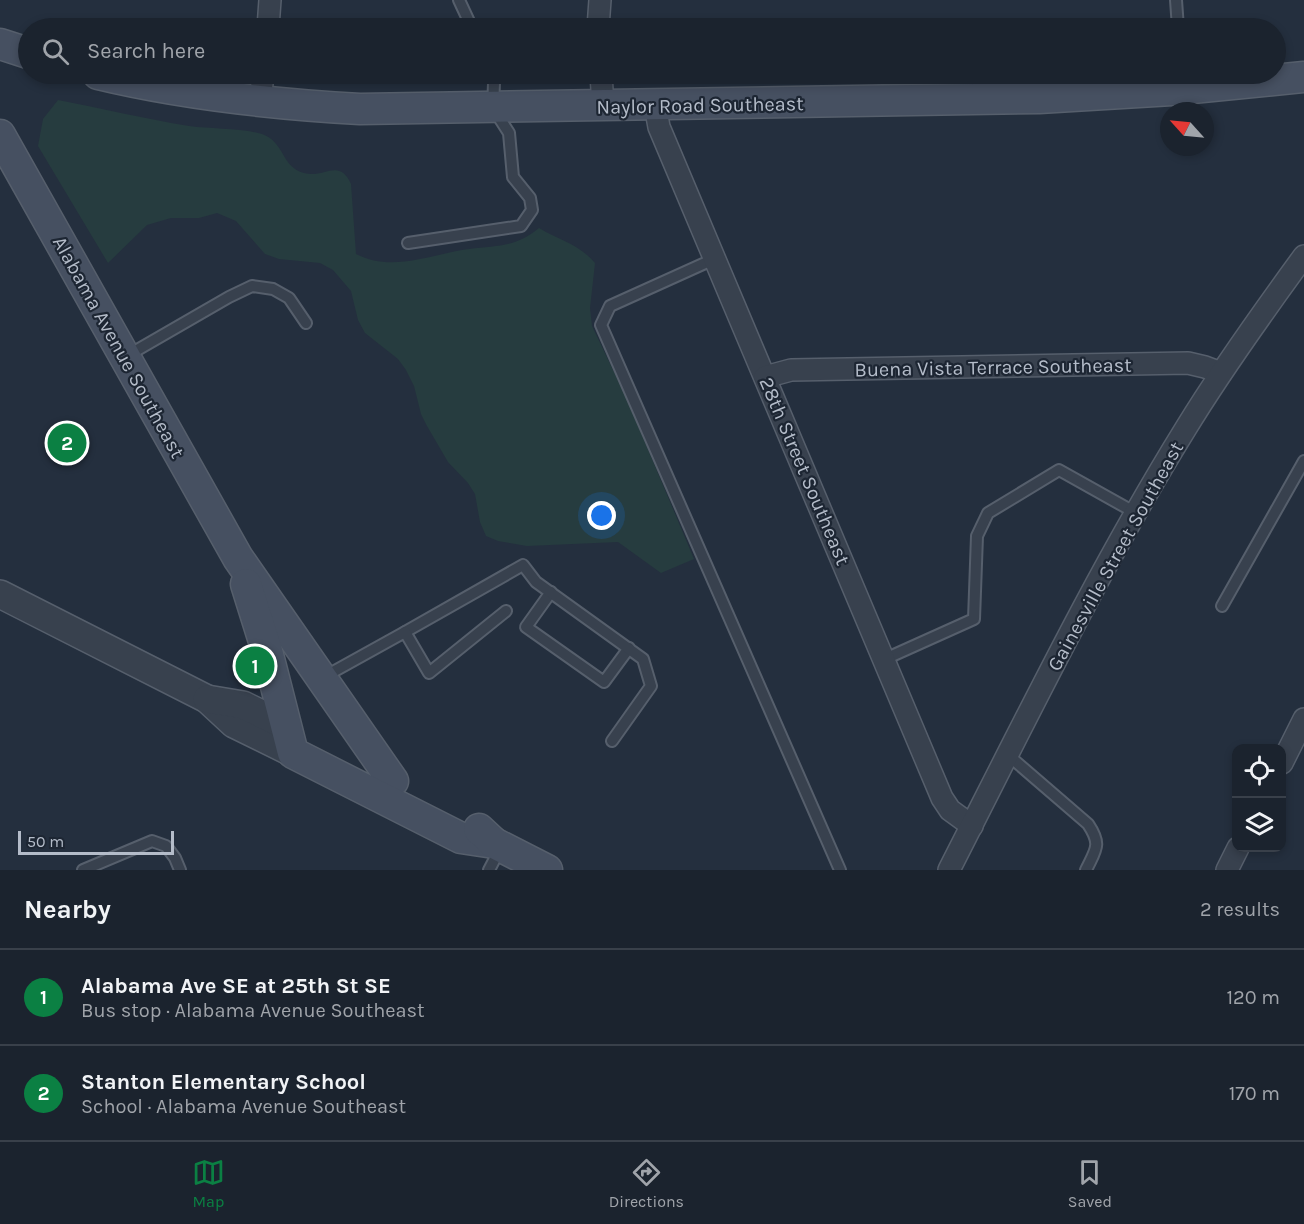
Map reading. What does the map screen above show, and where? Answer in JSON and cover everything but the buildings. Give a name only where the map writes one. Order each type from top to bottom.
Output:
[{"type":"main road","points":[[0,44],[18,50]]},
{"type":"main road","name":"Naylor Road Southeast","points":[[1286,78],[1304,77]]},
{"type":"main road","name":"Naylor Road Southeast","points":[[147,84],[177,90],[262,88],[360,109],[1012,99],[1197,84]]},
{"type":"main road","name":"Alabama Avenue Southeast","points":[[0,135],[238,558],[393,781]]},
{"type":"main road","name":"Alabama Avenue Southeast","points":[[238,558],[267,651],[290,739],[461,838],[494,853],[547,870]]},
{"type":"main road","name":"Alabama Avenue Southeast","points":[[290,739],[393,781],[470,820],[494,853]]},
{"type":"street","points":[[269,18],[270,0]]},
{"type":"street","points":[[599,18],[600,0]]},
{"type":"street","points":[[602,84],[603,106]]},
{"type":"street","name":"28th Street Southeast","points":[[655,105],[659,127],[942,798],[950,810],[972,826]]},
{"type":"street","name":"Gainesville Street Southeast","points":[[949,870],[1089,596],[1136,513],[1221,374],[1304,256]]},
{"type":"street","name":"Buena Vista Terrace Southeast","points":[[765,377],[791,370],[1188,363],[1221,374]]},
{"type":"street","points":[[0,594],[207,699],[243,705],[290,739]]},
{"type":"street","points":[[1286,753],[1304,719]]},
{"type":"street","points":[[1227,870],[1236,852]]},
{"type":"lane","points":[[459,0],[467,18]]},
{"type":"lane","points":[[1176,0],[1177,18]]},
{"type":"lane","points":[[408,243],[521,226],[532,210],[530,198],[513,177],[508,133],[493,108],[494,84]]},
{"type":"lane","points":[[714,259],[610,306],[601,325],[840,870]]},
{"type":"lane","points":[[125,357],[252,286],[273,289],[289,298],[306,323]]},
{"type":"lane","points":[[1222,606],[1304,461]]},
{"type":"lane","points":[[885,659],[974,619],[978,536],[988,513],[1059,470],[1136,513]]},
{"type":"lane","points":[[322,678],[523,565],[536,582],[643,659],[651,686],[612,741]]},
{"type":"lane","points":[[551,592],[526,627],[604,682],[629,648]]},
{"type":"lane","points":[[405,632],[429,673],[506,611]]},
{"type":"lane","points":[[1008,755],[1088,824],[1098,846],[1086,870]]},
{"type":"lane","points":[[83,870],[152,842],[166,846],[180,870]]},
{"type":"green space","points":[[58,100],[189,126],[262,134],[275,143],[291,166],[297,170],[311,174],[336,170],[341,172],[351,184],[356,254],[370,259],[398,262],[506,244],[522,239],[539,228],[582,251],[595,263],[590,308],[592,326],[626,397],[694,559],[661,573],[618,542],[527,546],[498,541],[486,536],[480,522],[475,494],[448,462],[427,426],[421,414],[414,386],[406,370],[398,359],[365,333],[358,320],[351,291],[333,270],[320,263],[279,259],[265,254],[236,221],[217,213],[199,218],[171,218],[147,225],[108,263],[38,146],[43,119]]},
{"type":"place","name":"Stanton Elementary School","points":[[67,443]]},
{"type":"place","name":"Alabama Ave SE at 25th St SE","points":[[255,666]]}]
